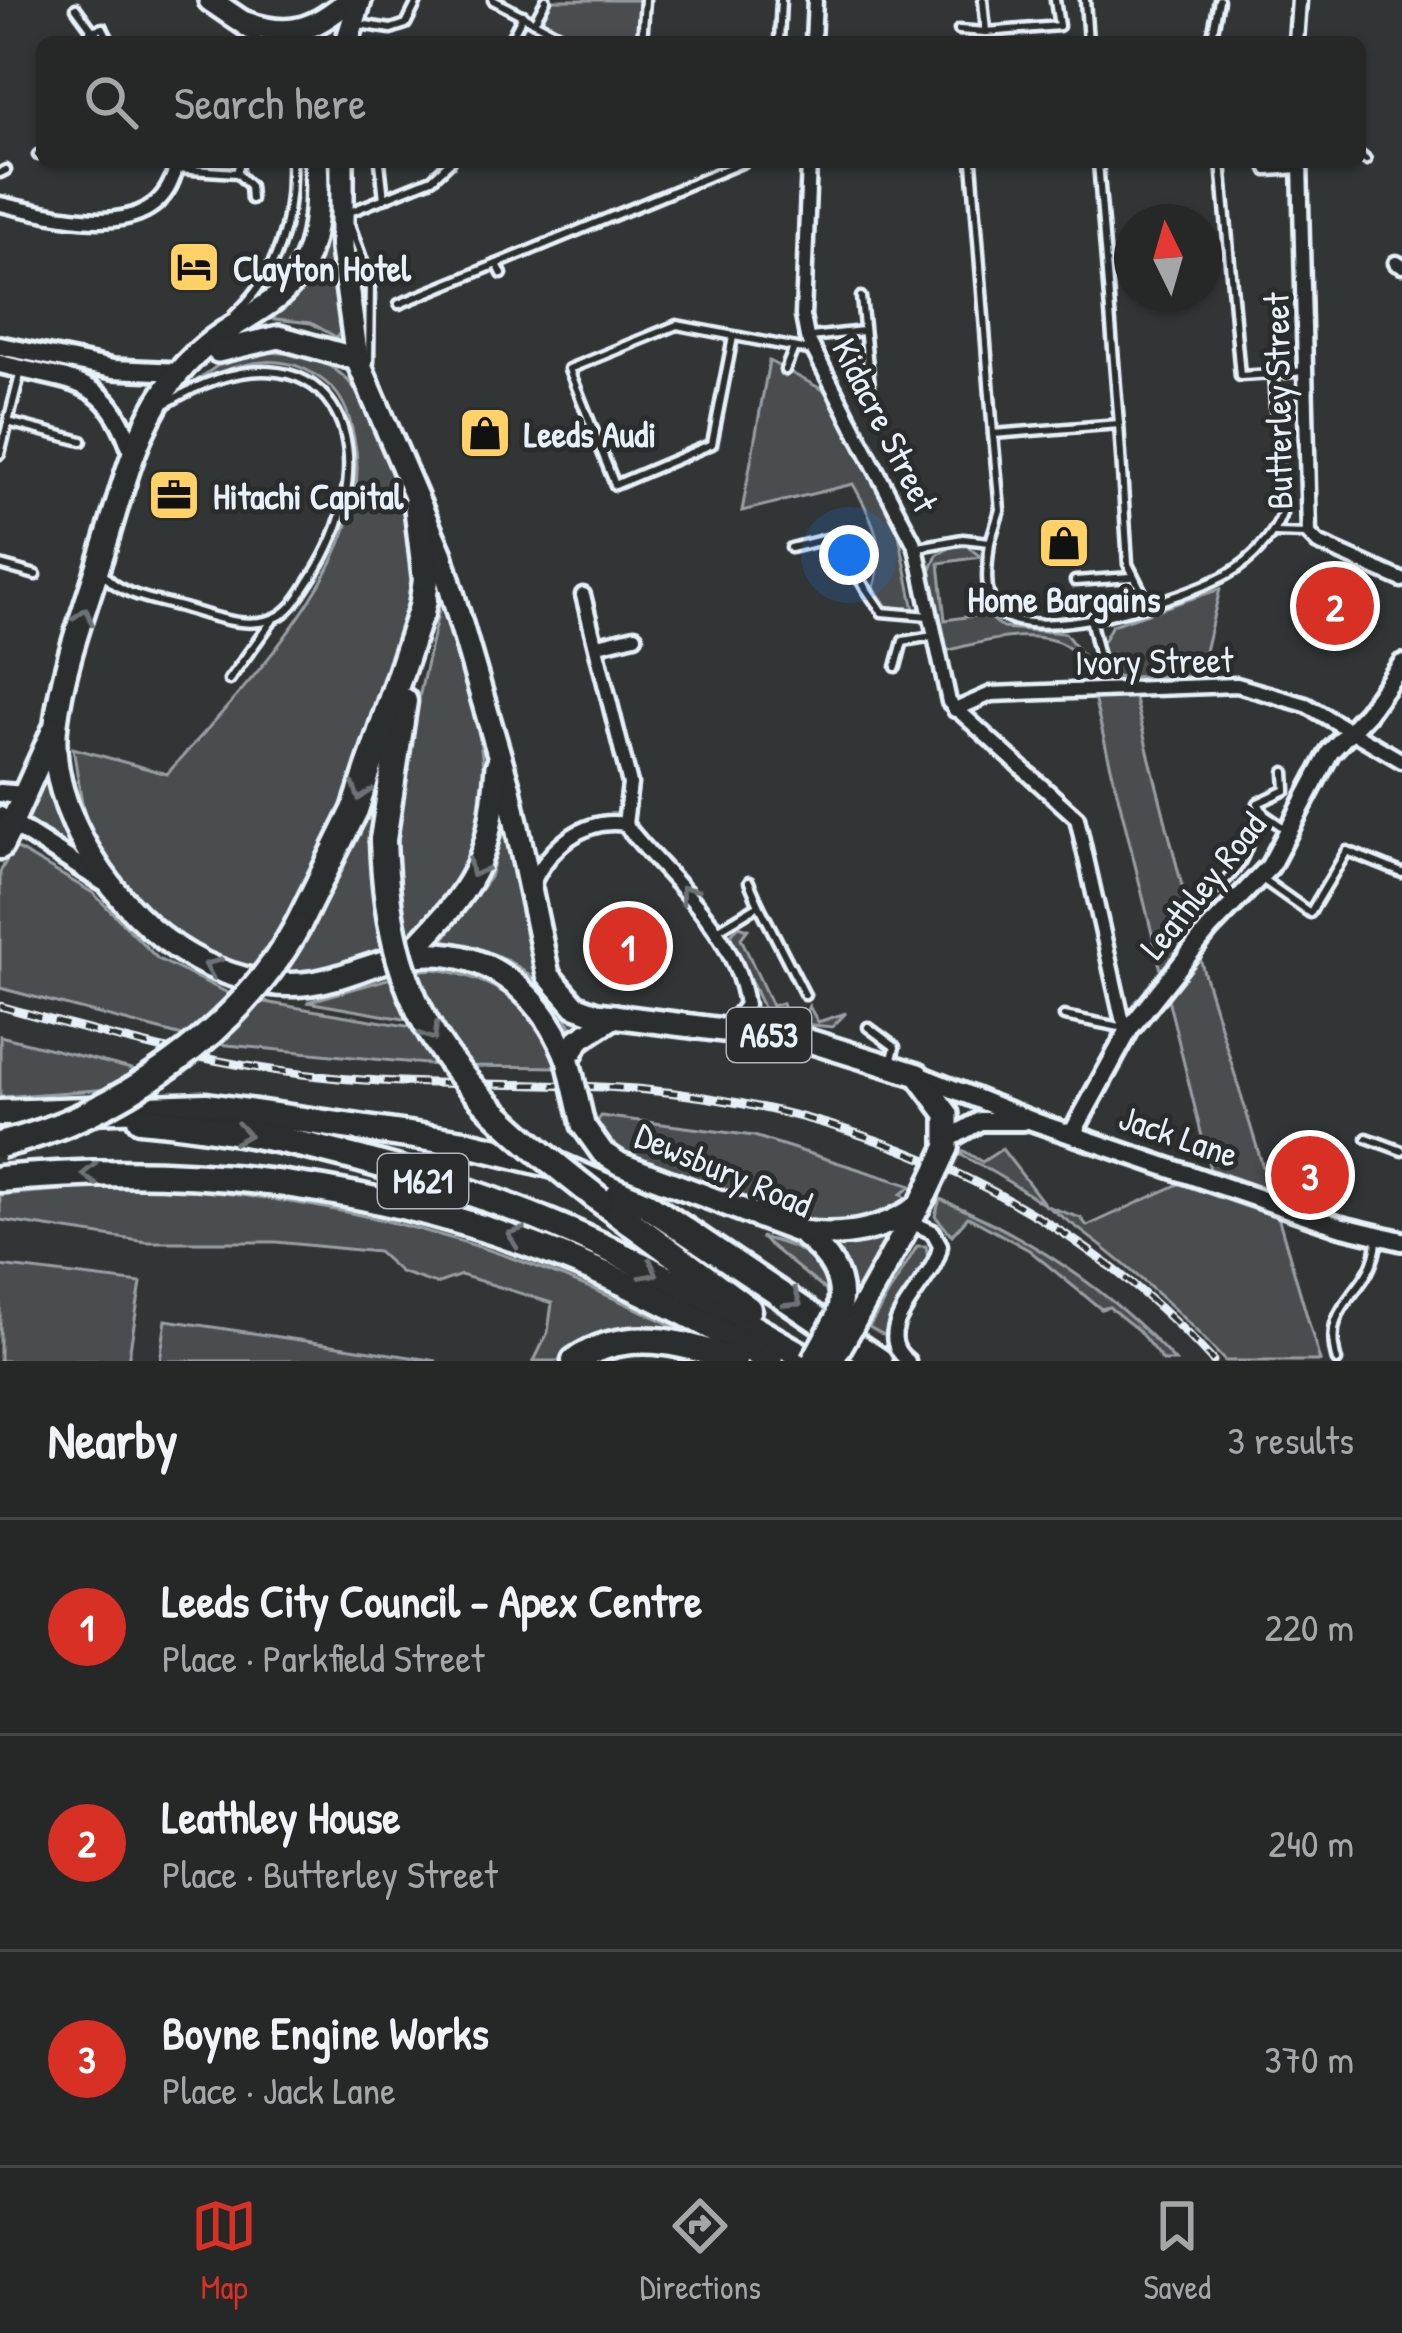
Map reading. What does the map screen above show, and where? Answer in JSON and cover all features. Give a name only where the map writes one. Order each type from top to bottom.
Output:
[{"type":"highway","points":[[418,504],[424,601],[387,792],[383,840],[394,950],[419,1014],[456,1074],[493,1115],[689,1268],[829,1361]]},
{"type":"highway","points":[[0,1145],[76,1119],[139,1085],[194,1044],[263,976],[298,925],[355,810],[424,601]]},
{"type":"highway","points":[[0,846],[6,819]]},
{"type":"highway","points":[[0,1115],[206,1106],[464,1143],[558,1166],[646,1204],[879,1361]]},
{"type":"highway","name":"M621","points":[[0,1115],[145,1119],[262,1138],[400,1173],[519,1213],[640,1264],[812,1361]]},
{"type":"highway","name":"M621","points":[[0,1179],[176,1173],[439,1211],[586,1263],[770,1361]]},
{"type":"highway","points":[[575,1361],[607,1343],[656,1340],[734,1361]]},
{"type":"main road","points":[[210,0],[249,33],[278,34],[301,32],[349,0]]},
{"type":"main road","points":[[350,33],[359,0]]},
{"type":"main road","name":"A653","points":[[190,363],[260,314],[299,274],[315,228],[316,168]]},
{"type":"main road","name":"A653","points":[[341,168],[357,359],[441,555],[513,807],[548,975],[575,1006],[615,1016],[809,1041],[918,1076]]},
{"type":"main road","points":[[190,363],[242,342],[279,337],[357,359]]},
{"type":"main road","name":"Dewsbury Road","points":[[190,363],[153,411],[133,454],[54,728],[73,816],[104,883],[174,946],[243,978],[298,984],[329,980],[407,956],[458,957],[499,971],[538,1003],[555,1026],[584,1125],[603,1153],[620,1164],[800,1232],[833,1264],[844,1322]]},
{"type":"main road","points":[[6,819],[24,796],[54,728]]},
{"type":"main road","name":"A653","points":[[407,956],[457,906],[484,858],[492,828],[497,760]]},
{"type":"main road","points":[[568,1060],[578,1040],[615,1016]]},
{"type":"main road","points":[[812,1361],[844,1322],[920,1206],[948,1143],[947,1114],[918,1076]]},
{"type":"main road","name":"A653","points":[[800,1232],[824,1235],[887,1226],[920,1206]]},
{"type":"main road","points":[[829,1361],[844,1322]]},
{"type":"street","points":[[813,36],[815,0]]},
{"type":"street","points":[[1296,36],[1299,0]]},
{"type":"street","points":[[0,204],[73,216],[139,217],[161,202],[176,168]]},
{"type":"street","name":"Kidacre Street","points":[[808,168],[802,316],[810,344],[916,548],[944,694],[955,710]]},
{"type":"street","name":"Butterley Street","points":[[1300,168],[1309,534],[1318,543],[1402,580]]},
{"type":"street","points":[[0,346],[23,361],[94,388],[116,409],[133,454]]},
{"type":"street","points":[[0,364],[23,361],[113,369],[190,363]]},
{"type":"street","points":[[583,595],[630,784],[625,824]]},
{"type":"street","points":[[598,645],[635,636]]},
{"type":"street","name":"Leathley Road","points":[[1072,1134],[1130,1028],[1259,877],[1290,832],[1330,752],[1402,664]]},
{"type":"street","name":"Ivory Street","points":[[955,710],[991,694],[1237,685],[1306,706],[1402,761]]},
{"type":"street","points":[[955,710],[1077,818],[1122,1018],[1130,1028]]},
{"type":"street","points":[[0,793],[24,796]]},
{"type":"street","points":[[6,819],[104,883]]},
{"type":"street","points":[[529,892],[547,858],[569,836],[610,821],[625,824],[689,892],[716,931],[746,1005],[727,1028]]},
{"type":"street","name":"Jack Lane","points":[[918,1076],[1035,1122],[1377,1237],[1402,1241]]},
{"type":"street","points":[[948,1143],[980,1121],[1035,1122]]},
{"type":"street","points":[[908,1361],[894,1347],[893,1332],[940,1253],[938,1238],[920,1206]]},
{"type":"lane","points":[[350,33],[406,23],[418,0]]},
{"type":"lane","points":[[493,0],[561,36]]},
{"type":"lane","points":[[534,22],[546,0]]},
{"type":"lane","points":[[642,36],[645,0]]},
{"type":"lane","points":[[779,36],[781,0]]},
{"type":"lane","points":[[983,0],[986,32]]},
{"type":"lane","points":[[958,30],[1059,26],[1055,0]]},
{"type":"lane","points":[[1084,0],[1087,36]]},
{"type":"lane","points":[[1212,36],[1219,0]]},
{"type":"lane","points":[[76,8],[97,36]]},
{"type":"lane","points":[[512,36],[523,15]]},
{"type":"lane","points":[[1037,28],[1038,36]]},
{"type":"lane","points":[[202,168],[236,172],[250,186],[251,199]]},
{"type":"lane","points":[[236,172],[238,168]]},
{"type":"lane","points":[[190,363],[207,337],[257,289],[279,249],[290,209],[291,168]]},
{"type":"lane","points":[[380,168],[383,199]]},
{"type":"lane","points":[[371,385],[370,281],[343,211],[431,179],[443,168]]},
{"type":"lane","points":[[400,304],[729,168]]},
{"type":"lane","points":[[972,168],[1000,510],[990,542],[988,589],[1004,616],[1016,622],[1123,616],[1147,602],[1231,573],[1275,533],[1282,514],[1273,374]]},
{"type":"lane","points":[[1098,168],[1130,577],[1147,602]]},
{"type":"lane","points":[[1222,168],[1240,376],[1307,370]]},
{"type":"lane","points":[[497,264],[502,274]]},
{"type":"lane","points":[[861,298],[872,396]]},
{"type":"lane","points":[[733,337],[712,444],[615,485],[569,369],[677,326],[733,337],[794,349],[865,331]]},
{"type":"lane","points":[[785,370],[794,349]]},
{"type":"lane","points":[[0,454],[23,361]]},
{"type":"lane","points":[[153,411],[220,379],[265,367],[303,376],[334,409],[347,456],[344,509],[315,573],[297,600],[274,619],[229,680]]},
{"type":"lane","points":[[8,422],[82,441]]},
{"type":"lane","points":[[993,434],[1119,424]]},
{"type":"lane","points":[[1275,533],[1309,534]]},
{"type":"lane","points":[[791,548],[838,536],[843,555],[882,612],[929,616]]},
{"type":"lane","points":[[916,548],[963,538],[990,542]]},
{"type":"lane","points":[[0,566],[36,575]]},
{"type":"lane","points":[[98,567],[118,587],[242,622],[274,619]]},
{"type":"lane","points":[[1076,581],[1130,577]]},
{"type":"lane","points":[[1090,619],[1104,679]]},
{"type":"lane","points":[[242,622],[250,631],[253,648]]},
{"type":"lane","points":[[896,668],[903,641],[933,636]]},
{"type":"lane","points":[[1199,902],[1237,874],[1248,857],[1258,802],[1286,790],[1285,772]]},
{"type":"lane","points":[[1259,809],[1290,832]]},
{"type":"lane","points":[[1259,877],[1310,913],[1347,851],[1402,873]]},
{"type":"lane","points":[[749,882],[805,995]]},
{"type":"lane","points":[[716,931],[758,905]]},
{"type":"lane","points":[[1064,1016],[1130,1028]]},
{"type":"lane","points":[[868,1027],[895,1047],[890,1066]]},
{"type":"lane","points":[[1366,1138],[1402,1151]]},
{"type":"lane","points":[[1337,1361],[1333,1324],[1350,1294],[1372,1272],[1377,1237]]},
{"type":"shaded area","points":[[546,0],[645,0],[642,36],[561,36],[534,22]]},
{"type":"shaded area","points":[[324,168],[335,168],[333,274],[343,331],[336,337],[311,323],[267,318],[283,302]]},
{"type":"shaded area","points":[[259,352],[307,357],[325,364],[364,403],[397,491],[408,534],[412,579],[401,642],[346,798],[314,868],[256,970],[201,948],[128,890],[94,840],[73,748],[167,774],[265,663],[325,575],[346,529],[356,483],[354,438],[340,399],[316,375],[283,362],[249,364],[196,381],[217,366]]},
{"type":"shaded area","points":[[769,361],[827,392],[896,520],[914,610],[888,608],[874,588],[879,559],[876,534],[853,484],[742,511]]},
{"type":"shaded area","points":[[953,546],[967,546],[981,557],[939,563],[945,620],[986,614],[1003,628],[1065,633],[1090,665],[1084,668],[1074,652],[1041,638],[999,639],[943,652],[928,577],[937,555]]},
{"type":"shaded area","points":[[1220,589],[1199,676],[1115,677],[1101,645],[1112,625]]},
{"type":"shaded area","points":[[440,604],[449,604],[472,697],[484,786],[480,827],[467,868],[443,906],[404,943],[395,865],[398,791]]},
{"type":"shaded area","points":[[1132,688],[1204,973],[1270,1190],[1210,1169],[1092,690]]},
{"type":"shaded area","points":[[377,781],[374,895],[383,953],[333,968],[283,972],[340,875]]},
{"type":"shaded area","points":[[42,782],[51,785],[71,846],[66,850],[26,821]]},
{"type":"shaded area","points":[[504,825],[533,946],[591,1017],[576,1037],[553,999],[522,970],[484,951],[440,944],[490,877]]},
{"type":"shaded area","points":[[14,847],[93,893],[158,959],[234,996],[190,1038],[0,988],[0,872]]},
{"type":"shaded area","points":[[739,926],[748,929],[741,938],[772,1006],[782,1003],[785,1016],[805,1014],[809,1006],[818,1022],[846,1013],[832,1027],[753,1019],[766,1014],[730,935]]},
{"type":"shaded area","points":[[434,969],[476,979],[512,998],[540,1028],[558,1067],[461,1066],[413,971]]},
{"type":"shaded area","points":[[391,978],[410,1020],[307,1002]]},
{"type":"shaded area","points":[[258,1001],[413,1027],[436,1065],[217,1044]]},
{"type":"shaded area","points":[[0,1036],[140,1071],[111,1089],[0,1097]]},
{"type":"shaded area","points":[[601,1116],[754,1136],[912,1186],[901,1194],[908,1199],[882,1215],[851,1223],[812,1223],[728,1198],[646,1164],[610,1141],[597,1122]]},
{"type":"shaded area","points":[[1002,1149],[1046,1206],[961,1155],[964,1151],[982,1162]]},
{"type":"shaded area","points":[[1181,1183],[1277,1213],[1320,1361],[1225,1361],[1135,1273],[1046,1206],[1081,1218],[1087,1226]]},
{"type":"shaded area","points":[[110,1186],[258,1197],[403,1225],[543,1269],[679,1329],[636,1327],[631,1334],[566,1361],[534,1361],[548,1332],[552,1303],[461,1275],[436,1284],[400,1272],[378,1252],[276,1242],[147,1242],[0,1220],[0,1195]]},
{"type":"shaded area","points":[[940,1199],[1066,1267],[1124,1311],[1175,1361],[1163,1361],[1138,1330],[1109,1307],[1101,1309],[1029,1250],[968,1217],[952,1235],[935,1216]]},
{"type":"shaded area","points":[[890,1229],[896,1232],[856,1303],[844,1300],[828,1242]]},
{"type":"shaded area","points":[[760,1237],[805,1254],[820,1269],[830,1294]]},
{"type":"shaded area","points":[[917,1246],[926,1246],[928,1259],[884,1335],[869,1327]]},
{"type":"shaded area","points":[[0,1266],[141,1283],[128,1361],[0,1361]]},
{"type":"shaded area","points":[[166,1320],[437,1361],[160,1361]]},
{"type":"railway","points":[[0,1006],[158,1048],[279,1071],[358,1080],[636,1089],[797,1116],[875,1140],[1023,1208],[1091,1252],[1155,1303],[1213,1361]]},
{"type":"place","name":"Clayton Hotel","points":[[194,267]]},
{"type":"place","name":"Leeds Audi","points":[[485,433]]},
{"type":"place","name":"Hitachi Capital","points":[[174,495]]},
{"type":"place","name":"Home Bargains","points":[[1064,543]]},
{"type":"place","name":"Leathley House","points":[[1335,606]]},
{"type":"place","name":"Leeds City Council - Apex Centre","points":[[628,946]]},
{"type":"place","name":"Boyne Engine Works","points":[[1310,1175]]}]
